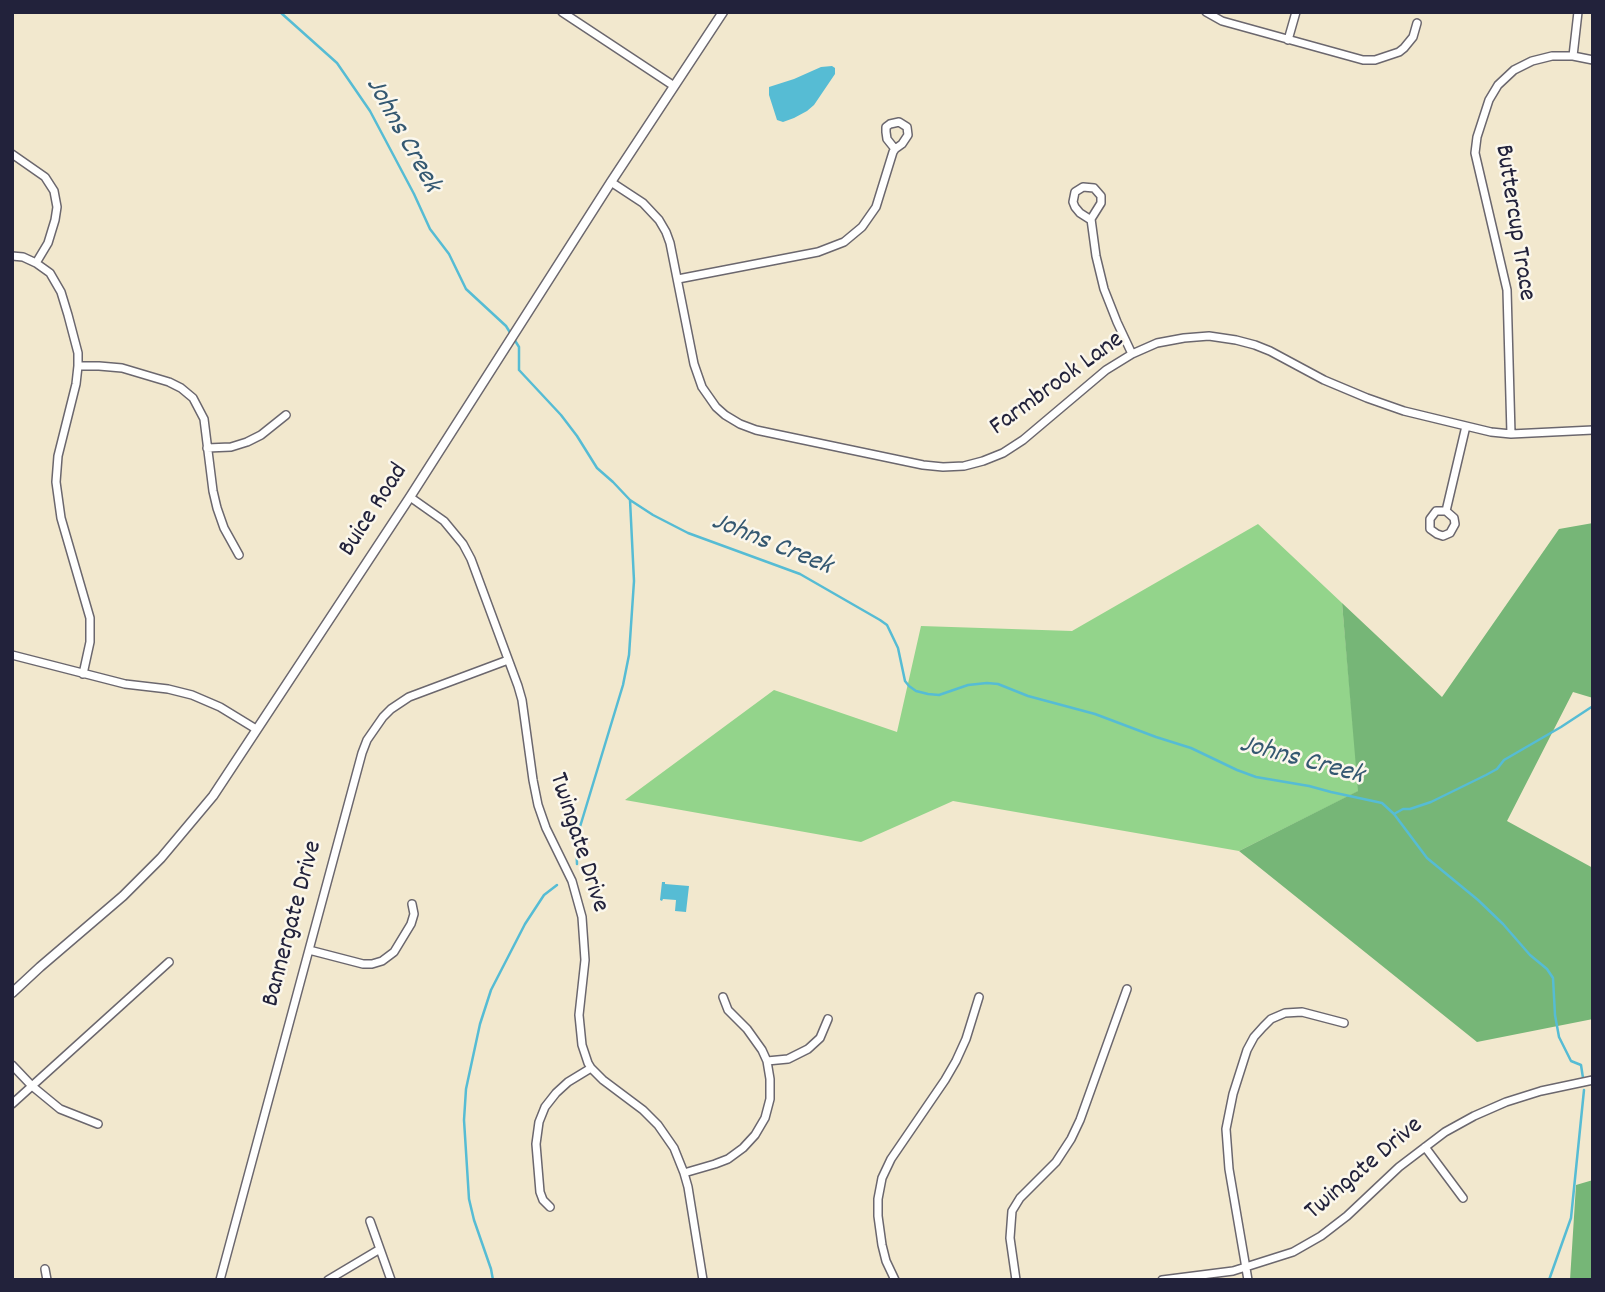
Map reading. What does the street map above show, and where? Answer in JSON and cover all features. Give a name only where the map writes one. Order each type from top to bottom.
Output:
[{"type":"street","points":[[562,12],[674,86]]},
{"type":"street","name":"Buice Road","points":[[12,993],[123,896],[161,858],[213,796],[723,12]]},
{"type":"street","points":[[1206,12],[1222,22],[1363,60],[1375,60],[1404,48],[1413,37],[1417,23]]},
{"type":"street","points":[[1288,40],[1296,12]]},
{"type":"street","points":[[1573,56],[1578,12]]},
{"type":"street","name":"Buttercup Trace","points":[[1511,434],[1507,290],[1475,153],[1477,137],[1489,100],[1498,85],[1514,70],[1532,61],[1552,56],[1593,60]]},
{"type":"street","points":[[677,279],[818,252],[844,242],[862,227],[876,207],[895,149]]},
{"type":"street","points":[[12,154],[45,177],[54,191],[57,207],[55,220],[48,243],[36,263]]},
{"type":"street","name":"Farmbrook Lane","points":[[611,182],[643,203],[659,220],[670,243],[697,376],[708,397],[725,415],[756,430],[923,466],[964,466],[1003,453],[1023,440],[1106,370],[1132,354],[1157,343],[1209,336],[1237,340],[1270,351],[1324,380],[1367,398],[1405,411],[1466,426],[1511,434],[1593,430]]},
{"type":"street","points":[[1091,219],[1080,213],[1073,202],[1075,192],[1083,187],[1094,188],[1101,196],[1101,203],[1091,219],[1096,256],[1104,289],[1132,354]]},
{"type":"street","points":[[12,256],[23,257],[50,273],[61,292],[78,353],[76,384],[58,456],[57,482],[61,518],[90,618],[90,642],[83,674]]},
{"type":"street","points":[[78,366],[121,368],[169,382],[193,398],[204,419],[217,508],[224,528],[239,555]]},
{"type":"street","points":[[207,448],[230,447],[247,442],[261,435],[286,415]]},
{"type":"street","points":[[1446,511],[1466,426]]},
{"type":"street","name":"Twingate Drive","points":[[410,497],[444,521],[463,544],[471,559],[522,700],[538,805],[572,881],[582,917],[584,960],[579,1016],[582,1045],[591,1068]]},
{"type":"street","points":[[12,655],[125,684],[192,695],[220,707],[256,729]]},
{"type":"street","name":"Bannergate Drive","points":[[220,1280],[362,753],[375,726],[391,709],[409,697],[508,660]]},
{"type":"street","points":[[309,950],[363,964],[382,961],[394,952],[411,924],[414,914],[412,904]]},
{"type":"street","points":[[12,1104],[169,962]]},
{"type":"street","points":[[1016,1280],[1010,1238],[1012,1210],[1020,1198],[1056,1162],[1071,1139],[1127,989]]},
{"type":"street","points":[[895,1280],[886,1261],[879,1226],[878,1199],[882,1178],[891,1159],[957,1061],[979,996]]},
{"type":"street","points":[[684,1173],[727,1159],[743,1148],[765,1118],[770,1099],[766,1061],[755,1039],[728,1010],[723,997]]},
{"type":"street","points":[[1248,1280],[1229,1169],[1226,1129],[1233,1094],[1247,1050],[1254,1037],[1271,1019],[1285,1013],[1302,1012],[1345,1023]]},
{"type":"street","points":[[766,1061],[788,1059],[808,1049],[820,1038],[828,1019]]},
{"type":"street","points":[[12,1065],[60,1109],[98,1124]]},
{"type":"street","points":[[550,1207],[540,1192],[536,1144],[539,1122],[545,1107],[556,1093],[591,1068],[643,1110],[658,1125],[674,1149],[684,1173],[703,1280]]},
{"type":"street","name":"Twingate Drive","points":[[1162,1280],[1233,1271],[1293,1252],[1348,1216],[1399,1167],[1445,1132],[1496,1107],[1541,1091],[1593,1080]]},
{"type":"street","points":[[1425,1147],[1463,1198]]},
{"type":"street","points":[[370,1221],[391,1280]]},
{"type":"street","points":[[328,1280],[380,1249]]},
{"type":"street","points":[[45,1269],[47,1280]]},
{"type":"green space","points":[[1593,523],[1593,698],[1573,692],[1507,821],[1593,868],[1593,1019],[1477,1042],[1239,851],[1358,791],[1342,603],[1442,697],[1559,529]]},
{"type":"green space","points":[[1258,524],[1342,603],[1359,791],[1239,851],[953,801],[861,842],[625,800],[774,690],[897,732],[921,626],[1072,631]]},
{"type":"green space","points":[[1593,1180],[1593,1280],[1570,1280],[1576,1185]]},
{"type":"water","points":[[821,67],[835,68],[835,74],[814,105],[794,118],[783,122],[777,120],[769,87]]},
{"type":"water","points":[[662,882],[689,886],[686,912],[675,911],[676,900],[660,900]]},
{"type":"waterway","name":"Johns Creek","points":[[280,12],[337,63],[370,111],[430,229],[449,254],[466,289],[506,326],[519,347],[519,370],[561,415],[597,468],[630,500],[688,533],[800,574],[880,620],[887,625],[898,648],[905,681],[916,691],[939,695],[968,685],[998,684],[1191,748],[1256,777],[1382,803],[1394,814],[1427,858],[1478,900],[1530,955],[1547,969],[1553,978],[1559,1037],[1571,1061],[1581,1065],[1583,1078]]},
{"type":"waterway","points":[[577,864],[576,840],[623,685],[629,655],[634,581],[630,500]]},
{"type":"waterway","points":[[1394,814],[1431,802],[1486,775],[1497,769],[1504,760],[1593,706]]},
{"type":"waterway","points":[[493,1280],[469,1199],[464,1120],[466,1089],[480,1024],[491,990],[525,924],[544,895],[557,885]]},
{"type":"waterway","name":"Johns Creek","points":[[1549,1280],[1571,1218],[1584,1090]]}]
